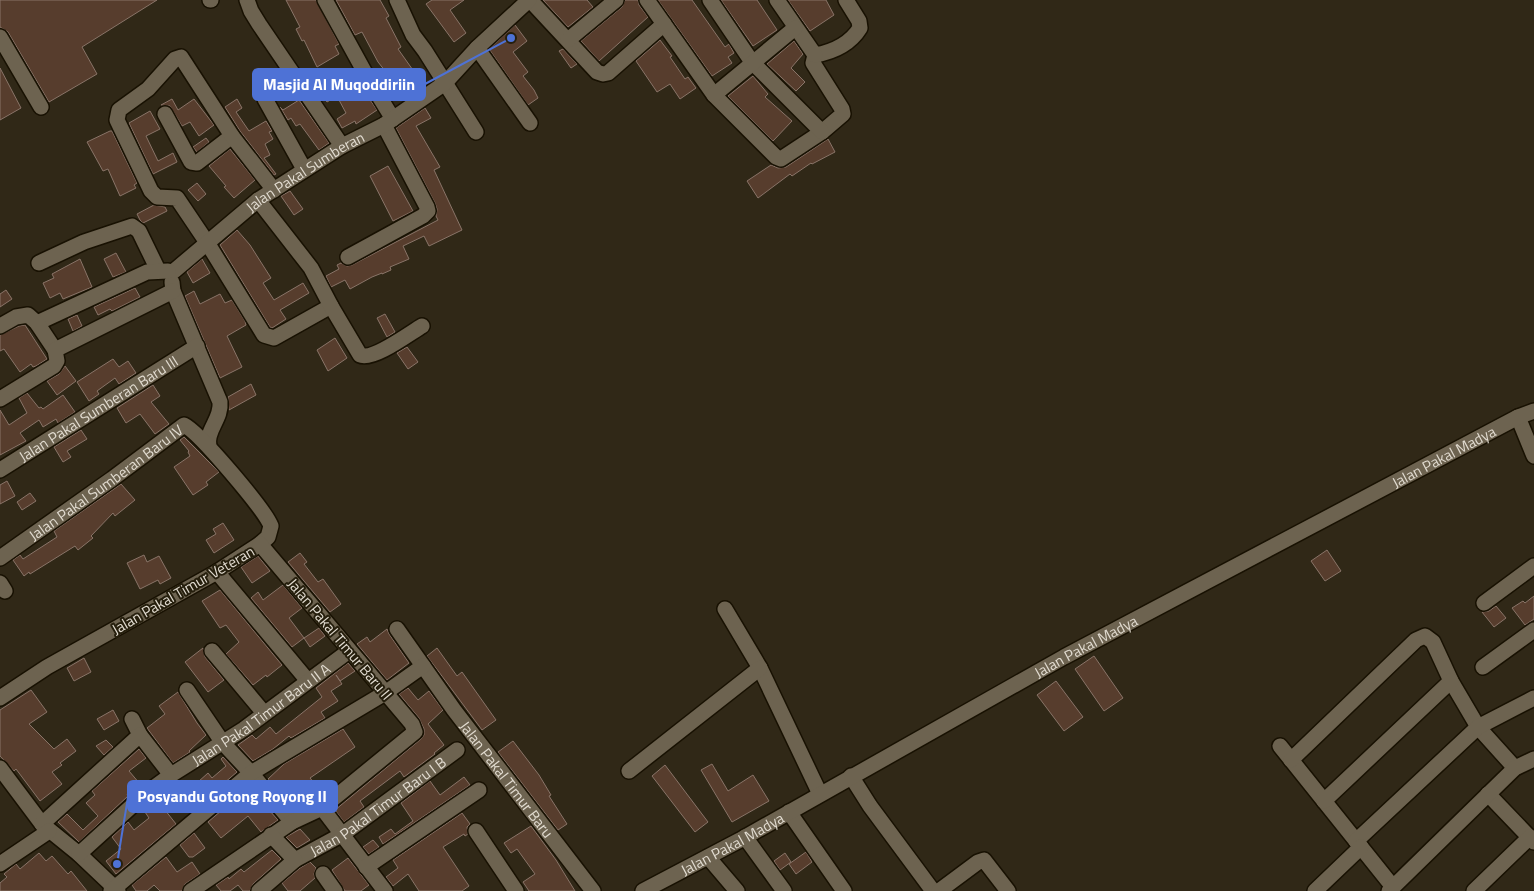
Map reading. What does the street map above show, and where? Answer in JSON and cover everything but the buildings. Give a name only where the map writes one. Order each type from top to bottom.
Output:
[{"type":"street","points":[[325,0],[369,80],[428,207],[428,211],[423,216],[348,257]]},
{"type":"street","points":[[397,0],[413,35],[476,132]]},
{"type":"street","points":[[568,40],[616,0]]},
{"type":"street","points":[[647,0],[714,95],[779,158],[784,158],[822,132],[841,116],[843,111],[813,64],[815,55],[777,0]]},
{"type":"street","points":[[710,0],[752,62],[822,132]]},
{"type":"street","points":[[815,55],[827,53],[843,46],[860,28],[859,21],[846,0]]},
{"type":"street","points":[[527,1],[568,40],[597,72],[605,74],[664,24]]},
{"type":"street","name":"Jalan Pakal Sumberan","points":[[174,271],[258,200],[342,146],[389,122],[445,83],[527,1]]},
{"type":"street","points":[[248,2],[259,24],[342,146]]},
{"type":"street","points":[[714,95],[795,28]]},
{"type":"street","points":[[0,37],[41,107]]},
{"type":"street","points":[[478,48],[530,123]]},
{"type":"street","points":[[274,190],[232,136],[180,57],[175,59],[148,89],[119,110],[117,120],[153,194],[157,197],[177,198],[266,337],[274,338],[331,306]]},
{"type":"street","points":[[265,98],[304,169]]},
{"type":"street","points":[[166,114],[191,162],[194,163],[197,163],[232,136]]},
{"type":"street","points":[[258,200],[311,268],[357,352],[363,357],[384,350],[422,326]]},
{"type":"street","points":[[39,263],[84,242],[132,226],[139,232],[158,270]]},
{"type":"street","points":[[36,323],[147,272],[158,270],[174,271],[172,277],[174,291],[220,402],[219,413],[208,439],[209,446]]},
{"type":"street","points":[[55,350],[174,291]]},
{"type":"street","points":[[0,326],[16,317],[31,316],[55,350],[57,360],[54,366],[0,399]]},
{"type":"street","name":"Jalan Pakal Sumberan Baru III","points":[[0,470],[197,346]]},
{"type":"street","name":"Jalan Pakal Madya","points":[[643,891],[745,837],[1064,657],[1518,417],[1534,411]]},
{"type":"street","points":[[1518,417],[1534,456]]},
{"type":"street","name":"Jalan Pakal Sumberan Baru IV","points":[[0,558],[112,479],[182,425],[188,426],[209,446]]},
{"type":"street","name":"Jalan Pakal Timur Veteran","points":[[0,698],[47,667],[217,572],[268,537],[271,526],[269,520],[209,446]]},
{"type":"street","name":"Jalan Pakal Timur Baru II","points":[[260,544],[412,724],[414,732],[412,736],[322,808]]},
{"type":"street","points":[[1484,603],[1534,566]]},
{"type":"street","points":[[217,572],[308,681]]},
{"type":"street","points":[[725,609],[760,668],[820,794]]},
{"type":"street","name":"Jalan Pakal Timur Baru","points":[[397,629],[593,891]]},
{"type":"street","points":[[1483,666],[1534,630]]},
{"type":"street","points":[[1291,760],[1416,640],[1425,636],[1433,642],[1478,727],[1515,768]]},
{"type":"street","points":[[212,651],[264,713]]},
{"type":"street","name":"Jalan Pakal Timur Baru II A","points":[[79,854],[145,794],[171,775],[224,743],[349,651]]},
{"type":"street","points":[[0,768],[46,828],[79,854],[115,890],[252,774],[385,693],[423,666]]},
{"type":"street","points":[[628,771],[760,668]]},
{"type":"street","points":[[1324,801],[1452,681]]},
{"type":"street","points":[[187,690],[224,743],[292,822]]},
{"type":"street","points":[[1315,891],[1359,844],[1478,727],[1534,698]]},
{"type":"street","points":[[132,719],[140,734],[171,775]]},
{"type":"street","points":[[0,864],[46,828],[140,734]]},
{"type":"street","points":[[1280,746],[1359,844],[1391,889],[1515,768],[1534,759]]},
{"type":"street","name":"Jalan Pakal Timur Baru I B","points":[[259,891],[295,860],[342,834],[457,750]]},
{"type":"street","points":[[852,776],[870,806],[932,891]]},
{"type":"street","points":[[366,867],[479,790]]},
{"type":"street","points":[[1474,891],[1532,840],[1488,794]]},
{"type":"street","points":[[191,891],[271,835],[292,822],[322,808],[385,891]]},
{"type":"street","points":[[789,812],[844,891]]},
{"type":"street","points":[[476,831],[516,891]]},
{"type":"street","points":[[271,835],[295,860]]},
{"type":"street","points":[[745,837],[784,891]]},
{"type":"street","points":[[708,857],[737,891]]},
{"type":"street","points":[[939,891],[978,862],[984,860],[1008,891]]},
{"type":"street","points":[[323,874],[335,891]]},
{"type":"place","name":"Masjid Al Muqoddiriin","points":[[511,38]]},
{"type":"place","name":"Posyandu Gotong Royong II","points":[[117,864]]}]
